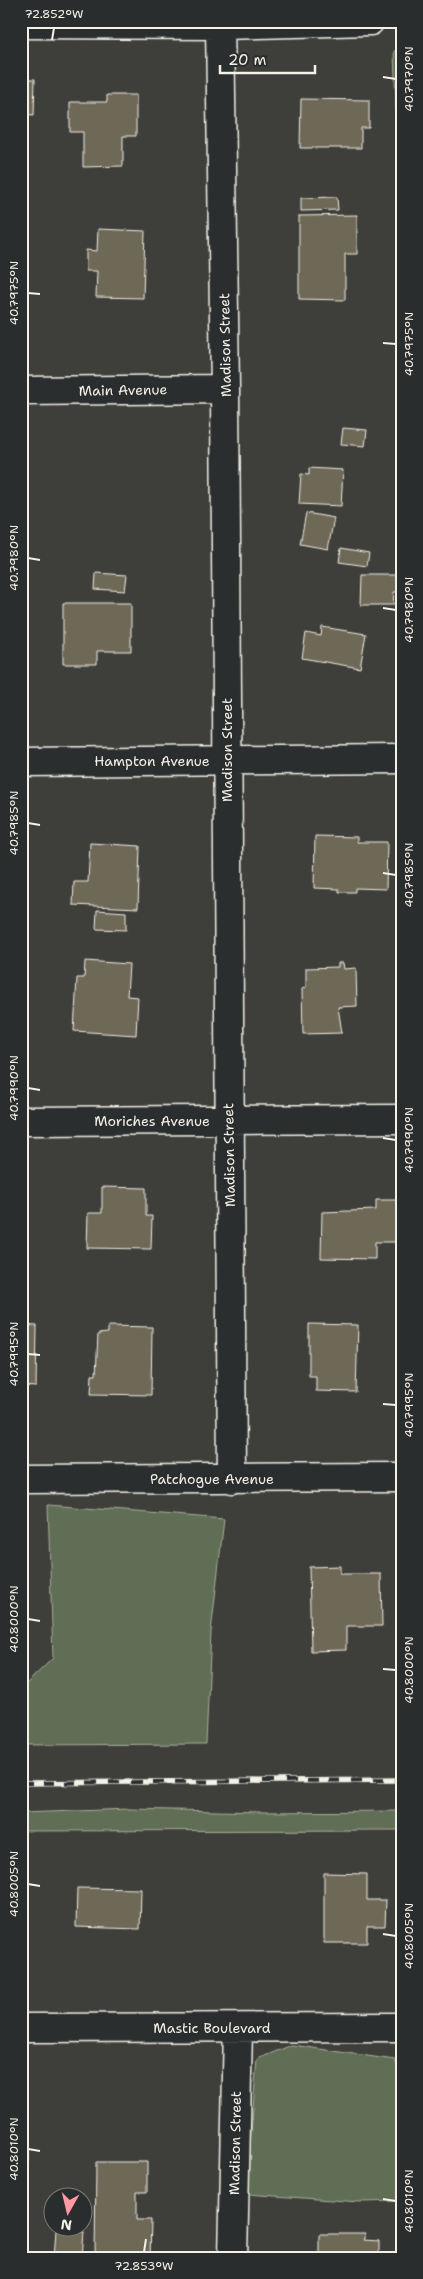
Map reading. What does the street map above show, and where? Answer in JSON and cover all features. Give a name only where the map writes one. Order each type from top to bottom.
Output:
[{"type":"street","points":[[21,24],[370,21]]},
{"type":"street","name":"Madison Street","points":[[220,23],[225,389],[232,1479]]},
{"type":"street","name":"Main Avenue","points":[[21,391],[225,389]]},
{"type":"street","name":"Hampton Avenue","points":[[21,762],[402,759]]},
{"type":"street","name":"Moriches Avenue","points":[[21,1121],[402,1119]]},
{"type":"street","name":"Patchogue Avenue","points":[[21,1479],[402,1477]]},
{"type":"street","name":"Mastic Boulevard","points":[[21,2028],[238,2029],[402,2027]]},
{"type":"street","name":"Madison Street","points":[[233,2258],[238,2029]]},
{"type":"green space","points":[[394,51],[402,51],[402,277]]},
{"type":"green space","points":[[48,1505],[224,1519],[211,1632],[206,1744],[21,1745],[21,1689],[53,1658]]},
{"type":"green space","points":[[130,1809],[260,1812],[402,1811],[402,1830],[21,1831],[21,1813]]},
{"type":"green space","points":[[292,2045],[395,2060],[402,2078],[402,2201],[360,2202],[246,2194],[257,2059]]},
{"type":"building","points":[[21,79],[35,79],[34,115],[21,114]]},
{"type":"building","points":[[107,95],[136,95],[136,136],[123,136],[123,166],[83,167],[83,132],[70,132],[70,102],[107,102]]},
{"type":"building","points":[[301,99],[369,100],[369,128],[361,128],[361,148],[300,148]]},
{"type":"building","points":[[337,197],[338,210],[301,211],[301,198]]},
{"type":"building","points":[[357,215],[357,254],[345,254],[345,300],[299,299],[299,216]]},
{"type":"building","points":[[98,229],[145,231],[143,298],[96,297],[97,271],[86,271],[86,250],[97,251]]},
{"type":"building","points":[[343,428],[367,430],[365,446],[341,444]]},
{"type":"building","points":[[309,468],[343,470],[341,506],[299,504],[301,474],[309,475]]},
{"type":"building","points":[[306,513],[334,518],[328,549],[300,544]]},
{"type":"building","points":[[341,548],[369,553],[367,566],[339,562]]},
{"type":"building","points":[[96,573],[127,575],[125,591],[95,589]]},
{"type":"building","points":[[362,575],[402,575],[402,592],[394,592],[393,605],[361,605]]},
{"type":"building","points":[[63,603],[131,603],[131,651],[97,651],[97,664],[63,664]]},
{"type":"building","points":[[322,627],[366,634],[360,668],[302,658],[306,633],[321,636]]},
{"type":"building","points":[[315,836],[357,837],[357,842],[387,842],[386,889],[355,888],[355,892],[339,892],[339,889],[314,888]]},
{"type":"building","points":[[90,843],[140,846],[138,908],[73,905],[74,882],[88,882]]},
{"type":"building","points":[[97,910],[126,912],[126,930],[96,929]]},
{"type":"building","points":[[85,961],[129,964],[127,996],[138,997],[136,1035],[74,1031],[77,978],[84,978]]},
{"type":"building","points":[[338,963],[343,963],[344,969],[356,968],[357,1006],[338,1007],[342,1033],[303,1034],[302,989],[306,987],[306,968],[338,967]]},
{"type":"building","points":[[102,1187],[146,1188],[146,1216],[152,1216],[151,1249],[87,1248],[88,1213],[102,1213]]},
{"type":"building","points":[[376,1200],[402,1200],[402,1234],[397,1234],[396,1242],[375,1242],[375,1259],[321,1258],[322,1212],[376,1210]]},
{"type":"building","points":[[309,1324],[358,1325],[356,1392],[316,1391],[316,1376],[309,1376]]},
{"type":"building","points":[[21,1325],[37,1326],[36,1387],[21,1386]]},
{"type":"building","points":[[108,1326],[152,1327],[151,1395],[91,1394],[92,1375],[96,1375],[98,1334],[108,1333]]},
{"type":"building","points":[[340,1566],[340,1574],[381,1574],[382,1626],[346,1626],[346,1650],[311,1651],[309,1567]]},
{"type":"building","points":[[324,1873],[367,1874],[367,1900],[386,1900],[385,1926],[367,1926],[367,1943],[324,1943]]},
{"type":"building","points":[[77,1888],[141,1889],[140,1929],[76,1927]]},
{"type":"building","points":[[21,2122],[29,2122],[29,2161],[21,2161]]},
{"type":"building","points":[[96,2162],[147,2162],[147,2192],[137,2192],[137,2220],[151,2220],[150,2258],[95,2258]]},
{"type":"building","points":[[319,2234],[366,2234],[363,2240],[379,2241],[379,2258],[319,2258]]},
{"type":"building","points":[[56,2236],[84,2236],[82,2258],[54,2258]]},
{"type":"railway","points":[[21,1783],[402,1780]]}]
